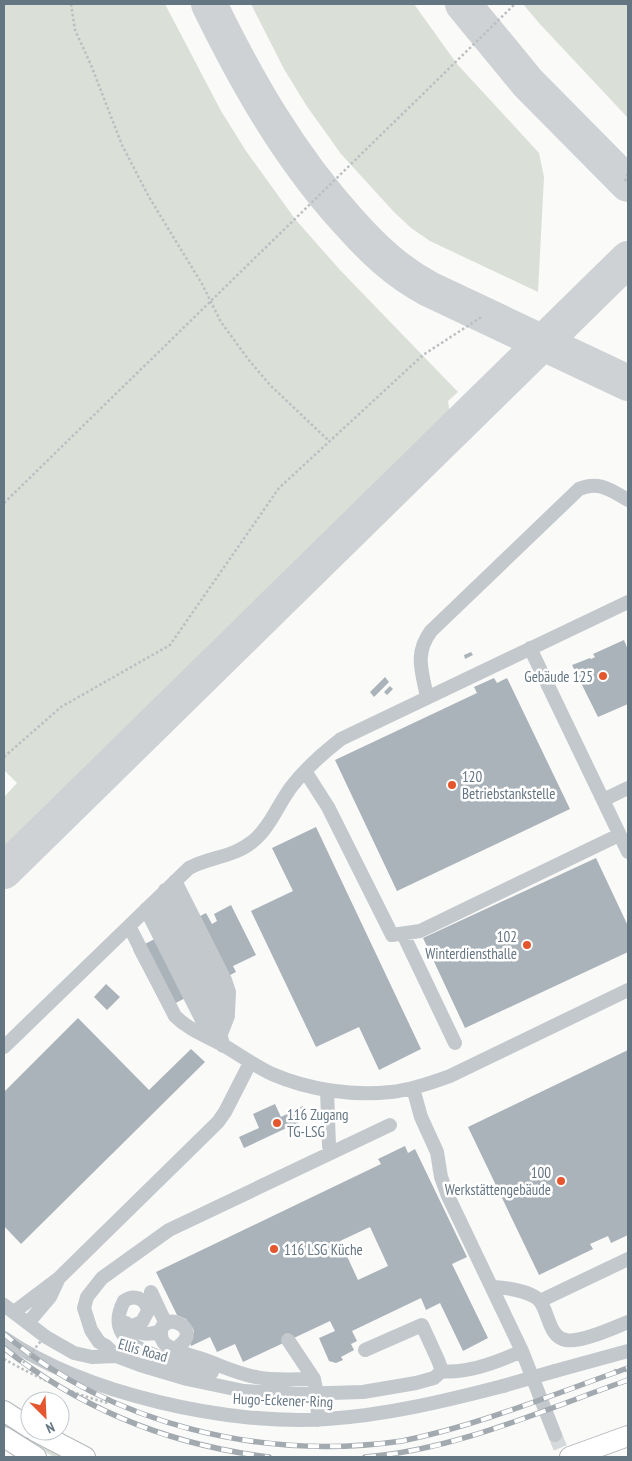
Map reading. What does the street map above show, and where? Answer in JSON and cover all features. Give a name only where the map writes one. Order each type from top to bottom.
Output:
[{"type":"highway","points":[[4,1411],[20,1421]]},
{"type":"highway","points":[[570,1457],[628,1436]]},
{"type":"highway","points":[[4,1437],[36,1457]]},
{"type":"highway","points":[[54,1441],[85,1457]]},
{"type":"street","points":[[427,697],[420,654],[424,640],[431,631],[579,489],[600,485],[628,500]]},
{"type":"street","points":[[4,1048],[189,868],[198,863],[235,852],[251,844],[261,834],[291,787],[304,771],[320,755],[341,739],[628,602]]},
{"type":"street","points":[[530,648],[628,852]]},
{"type":"street","points":[[304,771],[328,807],[392,935],[420,930],[619,835]]},
{"type":"street","points":[[603,800],[628,788]]},
{"type":"street","points":[[160,895],[225,980],[229,992],[228,1016],[222,1040]]},
{"type":"street","points":[[160,895],[206,1028],[250,1063],[282,1077],[327,1090],[355,1093],[382,1092],[413,1088],[450,1076],[628,990]]},
{"type":"street","points":[[129,926],[175,1016],[183,1024],[222,1040]]},
{"type":"street","points":[[403,934],[455,1043]]},
{"type":"street","points":[[9,1309],[59,1278],[218,1122],[250,1063]]},
{"type":"street","points":[[413,1088],[421,1117],[437,1152],[444,1186],[522,1351],[555,1435]]},
{"type":"street","points":[[327,1090],[329,1146],[332,1153]]},
{"type":"street","points":[[116,1356],[112,1350],[99,1342],[91,1330],[84,1308],[87,1296],[102,1278],[169,1230],[390,1125]]},
{"type":"street","points":[[540,1301],[628,1259]]},
{"type":"street","points":[[28,1323],[50,1297],[59,1278]]},
{"type":"street","points":[[492,1287],[501,1287],[532,1295],[540,1301],[554,1332],[559,1338],[566,1340],[577,1340],[628,1322]]},
{"type":"street","points":[[151,1292],[163,1328],[162,1341],[166,1345],[255,1377],[268,1379],[314,1379]]},
{"type":"street","points":[[135,1325],[142,1322],[147,1316],[147,1306],[144,1302],[134,1297],[124,1301],[120,1308],[118,1319],[119,1328],[128,1342],[138,1348],[174,1362],[216,1373],[228,1387]]},
{"type":"street","points":[[120,1308],[126,1322],[138,1333],[146,1334],[175,1321],[181,1323],[186,1330],[186,1338],[180,1345]]},
{"type":"street","name":"Ellis Road","points":[[9,1309],[46,1338],[74,1353],[92,1357],[116,1356],[187,1379],[261,1393],[317,1394],[363,1392],[416,1383],[434,1378],[442,1371]]},
{"type":"street","points":[[365,1350],[422,1325],[442,1371],[453,1372],[490,1363],[522,1351]]},
{"type":"street","name":"Hugo-Eckener-Ring","points":[[4,1338],[44,1362],[113,1389],[156,1401],[234,1415],[318,1420],[397,1410],[502,1386],[628,1351]]},
{"type":"street","points":[[288,1340],[314,1379],[317,1394],[318,1420]]},
{"type":"path","points":[[71,4],[75,30],[91,65],[122,145],[150,197],[202,284],[221,322],[270,386],[329,441]]},
{"type":"path","points":[[4,502],[516,4]]},
{"type":"path","points":[[625,181],[628,174]]},
{"type":"path","points":[[4,757],[60,707],[170,645],[279,488],[422,355],[483,316]]},
{"type":"path","points":[[23,1363],[41,1341]]},
{"type":"shaded area","points":[[4,4],[165,4],[221,111],[246,151],[295,219],[340,270],[458,392],[448,401],[450,414],[4,848],[4,797],[17,783],[4,770]]},
{"type":"shaded area","points":[[251,4],[414,4],[457,64],[539,153],[544,177],[538,292],[430,241],[411,228],[394,212],[341,154],[306,105],[284,69]]},
{"type":"shaded area","points":[[523,4],[628,4],[628,118],[539,23]]},
{"type":"shaded area","points":[[4,1418],[20,1427],[20,1437],[4,1427]]},
{"type":"shaded area","points":[[27,1441],[44,1441],[71,1457],[54,1457]]},
{"type":"building","name":"Gebäude 125","points":[[624,640],[628,650],[628,704],[598,717],[572,665],[591,659],[595,657],[593,654]]},
{"type":"building","points":[[471,652],[473,655],[465,659],[464,655]]},
{"type":"building","points":[[385,677],[389,682],[374,697],[370,692]]},
{"type":"building","name":"120 Betriebstankstelle","points":[[494,678],[497,683],[507,678],[570,809],[397,891],[335,760],[477,693],[474,687]]},
{"type":"building","points":[[390,686],[393,689],[387,695],[384,692]]},
{"type":"building","points":[[316,827],[421,1049],[379,1070],[359,1027],[316,1047],[251,911],[293,891],[272,848]]},
{"type":"building","name":"102 Winterdiensthalle","points":[[596,858],[628,926],[628,952],[465,1028],[423,938]]},
{"type":"building","points":[[231,905],[256,955],[233,966],[236,972],[164,1009],[133,950],[206,913],[212,924],[217,921],[214,914]]},
{"type":"building","points":[[106,984],[120,997],[107,1010],[94,997]]},
{"type":"building","points":[[78,1018],[149,1090],[191,1049],[205,1062],[21,1244],[4,1226],[4,1092]]},
{"type":"building","name":"100 Werkstättengebäude","points":[[628,1050],[628,1235],[611,1243],[608,1236],[590,1244],[593,1249],[539,1275],[468,1127]]},
{"type":"building","name":"116 Zugang TG-LSG","points":[[275,1104],[281,1117],[303,1106],[308,1118],[244,1148],[239,1137],[259,1128],[253,1114]]},
{"type":"building","name":"116 LSG Küche","points":[[405,1146],[408,1153],[415,1149],[467,1257],[452,1264],[488,1338],[463,1351],[440,1303],[426,1310],[421,1298],[352,1331],[357,1341],[351,1344],[354,1350],[341,1357],[343,1360],[336,1363],[329,1361],[319,1338],[335,1331],[330,1321],[243,1362],[235,1344],[217,1352],[210,1337],[191,1346],[190,1343],[194,1331],[186,1319],[177,1315],[156,1272],[381,1164],[378,1159]],"holes":[[[370,1227],[388,1266],[358,1280],[340,1241]]]},
{"type":"taxiway","points":[[209,4],[238,62],[288,144],[327,196],[376,250],[406,275],[429,289],[628,383]]},
{"type":"taxiway","points":[[463,4],[528,83],[628,184]]},
{"type":"taxiway","points":[[4,871],[628,259]]},
{"type":"tunnel","points":[[555,1435],[564,1457]]},
{"type":"railway","points":[[4,1334],[46,1366],[92,1392],[141,1413],[191,1429],[243,1440],[296,1446],[349,1446],[402,1441],[460,1426],[516,1408],[628,1368]]},
{"type":"railway","points":[[4,1348],[64,1390],[96,1407],[129,1421],[162,1434],[197,1444],[269,1457]]},
{"type":"railway","points":[[365,1457],[399,1453],[466,1437],[531,1416],[628,1380]]},
{"type":"place","name":"Gebäude 125","points":[[603,676]]},
{"type":"place","name":"120 Betriebstankstelle","points":[[452,785]]},
{"type":"place","name":"102 Winterdiensthalle","points":[[527,945]]},
{"type":"place","name":"116 Zugang TG-LSG","points":[[277,1123]]},
{"type":"place","name":"100 Werkstättengebäude","points":[[561,1181]]},
{"type":"place","name":"116 LSG Küche","points":[[274,1249]]}]
